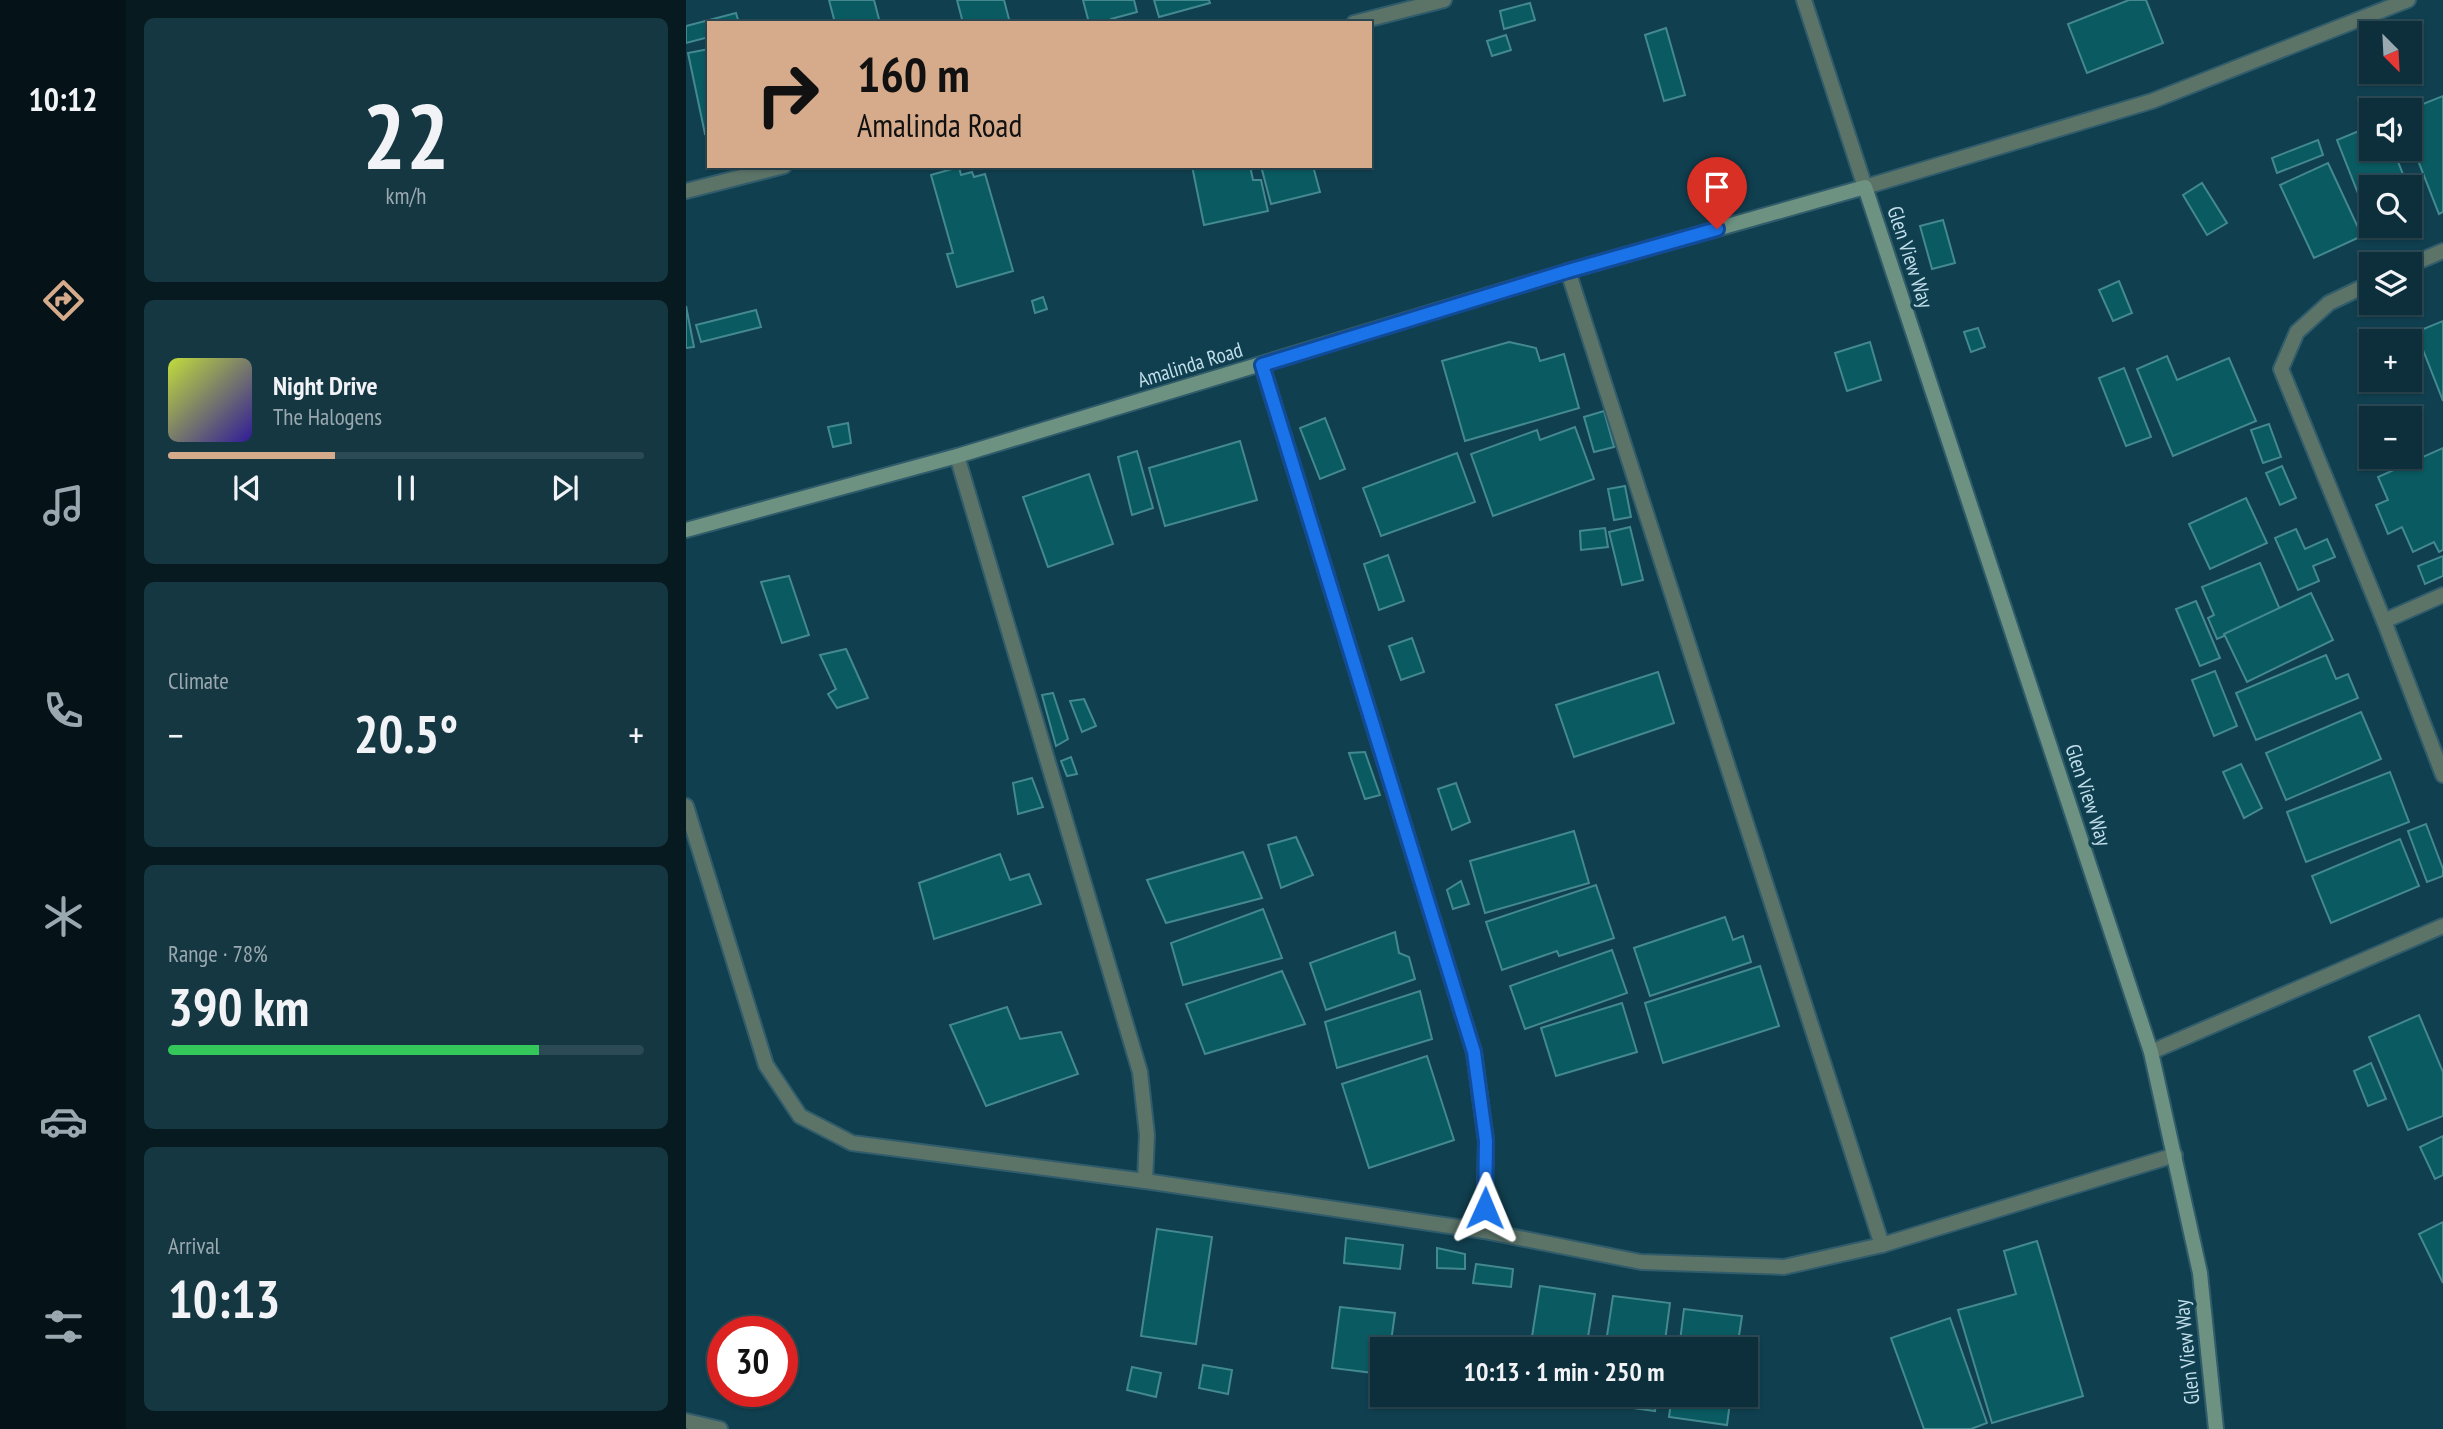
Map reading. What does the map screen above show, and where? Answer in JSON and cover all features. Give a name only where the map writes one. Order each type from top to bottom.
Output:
[{"type":"street","points":[[1362,21],[1444,0]]},
{"type":"street","points":[[1804,0],[1865,187],[2152,101],[2409,0]]},
{"type":"street","points":[[686,191],[777,168]]},
{"type":"street","name":"Amalinda Road","points":[[686,530],[957,456],[1568,271],[1865,187]]},
{"type":"street","name":"Glen View Way","points":[[1865,187],[2151,1052],[2200,1273],[2216,1429]]},
{"type":"street","points":[[2422,260],[2443,251]]},
{"type":"street","points":[[1568,271],[1674,607],[1775,908],[1882,1245]]},
{"type":"street","points":[[2359,289],[2329,303],[2297,331],[2281,369],[2384,621],[2443,775]]},
{"type":"street","points":[[1262,365],[1474,1052],[1486,1141],[1484,1231]]},
{"type":"street","points":[[957,456],[1140,1072],[1147,1135],[1145,1181]]},
{"type":"street","points":[[2384,621],[2443,595]]},
{"type":"street","points":[[686,806],[766,1065],[800,1116],[852,1143],[1145,1181],[1484,1231],[1641,1262],[1784,1267],[1882,1245],[2175,1155]]},
{"type":"street","points":[[2151,1052],[2443,926]]},
{"type":"street","points":[[686,1421],[720,1429]]},
{"type":"building","points":[[829,0],[874,0],[879,21],[834,21]]},
{"type":"building","points":[[957,0],[1004,0],[1009,21],[962,21]]},
{"type":"building","points":[[1083,0],[1134,0],[1137,12],[1112,21],[1088,21]]},
{"type":"building","points":[[1154,0],[1209,0],[1210,3],[1159,17]]},
{"type":"building","points":[[2129,0],[2146,0],[2163,43],[2087,73],[2068,24]]},
{"type":"building","points":[[1530,3],[1535,20],[1504,29],[1500,11]]},
{"type":"building","points":[[736,13],[738,21],[707,21],[707,38],[686,43],[686,26]]},
{"type":"building","points":[[1666,28],[1685,95],[1664,101],[1645,35]]},
{"type":"building","points":[[1506,35],[1511,50],[1492,56],[1487,41]]},
{"type":"building","points":[[707,49],[705,134],[688,53]]},
{"type":"building","points":[[2443,96],[2443,212],[2439,214],[2418,161],[2422,161],[2422,104]]},
{"type":"building","points":[[2359,131],[2359,161],[2398,161],[2403,175],[2359,175],[2359,196],[2337,140]]},
{"type":"building","points":[[2318,140],[2323,155],[2277,173],[2272,158]]},
{"type":"building","points":[[2328,163],[2359,230],[2359,237],[2314,258],[2280,185]]},
{"type":"building","points":[[956,168],[959,168],[961,175],[972,172],[974,177],[985,174],[1013,271],[957,287],[947,254],[953,253],[931,175]]},
{"type":"building","points":[[1192,168],[1250,168],[1253,180],[1261,180],[1268,211],[1204,225]]},
{"type":"building","points":[[1262,168],[1314,168],[1320,192],[1271,204]]},
{"type":"building","points":[[2202,183],[2227,223],[2207,235],[2183,195]]},
{"type":"building","points":[[1943,220],[1955,263],[1932,269],[1920,226]]},
{"type":"building","points":[[2119,281],[2132,313],[2113,321],[2099,290]]},
{"type":"building","points":[[1043,297],[1047,309],[1035,313],[1032,301]]},
{"type":"building","points":[[686,306],[694,347],[686,348]]},
{"type":"building","points":[[756,310],[761,327],[701,342],[696,325]]},
{"type":"building","points":[[2443,321],[2443,401],[2422,347],[2422,330]]},
{"type":"building","points":[[1978,328],[1985,347],[1971,352],[1964,332]]},
{"type":"building","points":[[1509,342],[1536,348],[1540,361],[1564,354],[1579,408],[1465,441],[1442,361]]},
{"type":"building","points":[[1870,342],[1881,380],[1847,391],[1835,353]]},
{"type":"building","points":[[2167,356],[2177,380],[2229,358],[2256,421],[2173,456],[2137,369]]},
{"type":"building","points":[[2124,368],[2151,437],[2126,446],[2099,378]]},
{"type":"building","points":[[1604,411],[1614,447],[1594,452],[1584,417]]},
{"type":"building","points":[[1325,418],[1345,469],[1320,479],[1300,428]]},
{"type":"building","points":[[848,423],[851,443],[833,447],[828,427]]},
{"type":"building","points":[[2269,424],[2281,457],[2263,463],[2251,430]]},
{"type":"building","points":[[1575,427],[1594,479],[1493,516],[1471,454],[1537,430],[1540,440]]},
{"type":"building","points":[[1240,441],[1257,500],[1165,526],[1149,468]]},
{"type":"building","points":[[2443,448],[2443,550],[2439,552],[2434,542],[2413,552],[2402,527],[2388,534],[2376,505],[2388,500],[2378,477],[2396,469],[2422,469],[2422,457]]},
{"type":"building","points":[[1137,451],[1153,508],[1132,515],[1118,457]]},
{"type":"building","points":[[1457,453],[1475,502],[1381,536],[1363,488]]},
{"type":"building","points":[[2282,466],[2296,498],[2280,505],[2266,473]]},
{"type":"building","points":[[1089,474],[1113,544],[1048,567],[1023,497]]},
{"type":"building","points":[[1625,486],[1631,517],[1614,520],[1608,489]]},
{"type":"building","points":[[2246,498],[2267,543],[2210,569],[2189,524]]},
{"type":"building","points":[[1630,527],[1643,580],[1622,585],[1609,532]]},
{"type":"building","points":[[1605,528],[1608,547],[1581,550],[1580,531]]},
{"type":"building","points":[[2296,529],[2305,549],[2327,539],[2335,557],[2313,566],[2319,581],[2298,590],[2275,538]]},
{"type":"building","points":[[1388,555],[1404,601],[1379,610],[1364,564]]},
{"type":"building","points":[[2443,556],[2443,576],[2425,584],[2418,566]]},
{"type":"building","points":[[2260,563],[2281,612],[2217,639],[2208,618],[2214,615],[2202,587]]},
{"type":"building","points":[[789,576],[809,635],[782,643],[761,582]]},
{"type":"building","points":[[2311,593],[2333,640],[2247,682],[2224,634]]},
{"type":"building","points":[[2196,601],[2220,658],[2200,666],[2176,609]]},
{"type":"building","points":[[1412,638],[1424,672],[1401,680],[1389,646]]},
{"type":"building","points":[[846,649],[868,698],[837,708],[828,694],[836,689],[820,655]]},
{"type":"building","points":[[2326,655],[2336,679],[2348,674],[2358,698],[2256,740],[2236,693]]},
{"type":"building","points":[[2215,671],[2237,726],[2214,736],[2192,680]]},
{"type":"building","points":[[1658,672],[1674,723],[1574,757],[1556,705]]},
{"type":"building","points":[[1053,693],[1068,739],[1056,746],[1042,695]]},
{"type":"building","points":[[1084,699],[1096,726],[1082,732],[1070,701]]},
{"type":"building","points":[[2361,712],[2381,759],[2286,800],[2266,753]]},
{"type":"building","points":[[1365,752],[1380,795],[1365,799],[1349,753]]},
{"type":"building","points":[[1071,757],[1077,774],[1067,776],[1061,761]]},
{"type":"building","points":[[2241,764],[2262,808],[2244,818],[2223,772]]},
{"type":"building","points":[[2390,772],[2409,822],[2306,862],[2287,812]]},
{"type":"building","points":[[1032,778],[1043,807],[1018,814],[1013,783]]},
{"type":"building","points":[[1456,783],[1470,822],[1452,830],[1438,789]]},
{"type":"building","points":[[2426,824],[2443,869],[2443,876],[2427,882],[2408,831]]},
{"type":"building","points":[[1574,831],[1589,883],[1485,913],[1470,861]]},
{"type":"building","points":[[1296,837],[1313,875],[1281,888],[1268,845]]},
{"type":"building","points":[[2400,839],[2419,886],[2331,923],[2312,876]]},
{"type":"building","points":[[1243,852],[1262,898],[1166,923],[1147,880]]},
{"type":"building","points":[[1000,854],[1010,880],[1029,874],[1041,904],[934,939],[919,883]]},
{"type":"building","points":[[1461,881],[1469,904],[1453,909],[1447,890]]},
{"type":"building","points":[[1596,885],[1614,938],[1559,956],[1557,951],[1502,970],[1486,922]]},
{"type":"building","points":[[1263,909],[1282,958],[1183,985],[1171,943]]},
{"type":"building","points":[[1725,917],[1733,940],[1743,936],[1751,962],[1650,996],[1634,948]]},
{"type":"building","points":[[1395,932],[1399,953],[1409,957],[1415,979],[1326,1010],[1310,963]]},
{"type":"building","points":[[1612,950],[1627,993],[1525,1029],[1510,986]]},
{"type":"building","points":[[1760,966],[1779,1026],[1663,1063],[1645,1003]]},
{"type":"building","points":[[1282,971],[1305,1024],[1205,1054],[1186,1004]]},
{"type":"building","points":[[1420,991],[1432,1039],[1337,1068],[1325,1022]]},
{"type":"building","points":[[1622,1003],[1637,1052],[1556,1076],[1541,1028]]},
{"type":"building","points":[[1007,1007],[1020,1039],[1061,1032],[1078,1074],[986,1106],[950,1025]]},
{"type":"building","points":[[2419,1015],[2443,1072],[2443,1116],[2408,1130],[2369,1037]]},
{"type":"building","points":[[1427,1056],[1454,1140],[1369,1168],[1342,1084]]},
{"type":"building","points":[[2371,1063],[2386,1099],[2368,1106],[2354,1071]]},
{"type":"building","points":[[2443,1136],[2443,1175],[2435,1179],[2420,1147]]},
{"type":"building","points":[[2443,1222],[2443,1283],[2419,1234]]},
{"type":"building","points":[[1157,1229],[1212,1237],[1196,1344],[1141,1336]]},
{"type":"building","points":[[1346,1238],[1403,1245],[1400,1269],[1344,1263]]},
{"type":"building","points":[[2037,1241],[2083,1396],[1992,1423],[1958,1310],[2016,1294],[2004,1251]]},
{"type":"building","points":[[1437,1248],[1465,1254],[1465,1269],[1437,1268]]},
{"type":"building","points":[[1476,1264],[1513,1269],[1511,1287],[1473,1283]]},
{"type":"building","points":[[1540,1286],[1595,1294],[1588,1337],[1532,1337]]},
{"type":"building","points":[[1613,1296],[1670,1303],[1666,1337],[1607,1337]]},
{"type":"building","points":[[1340,1307],[1395,1313],[1392,1337],[1370,1337],[1370,1373],[1332,1368]]},
{"type":"building","points":[[1684,1309],[1742,1316],[1739,1337],[1680,1337]]},
{"type":"building","points":[[1950,1318],[1987,1423],[1971,1429],[1924,1429],[1891,1338]]},
{"type":"building","points":[[1203,1365],[1232,1370],[1228,1394],[1199,1388]]},
{"type":"building","points":[[1132,1367],[1161,1373],[1156,1397],[1127,1390]]},
{"type":"building","points":[[1626,1407],[1656,1407],[1655,1411]]},
{"type":"building","points":[[1670,1407],[1729,1407],[1727,1425],[1669,1417]]},
{"type":"route","points":[[1485,1208],[1486,1141],[1474,1052],[1262,365],[1568,271],[1717,229]]}]
